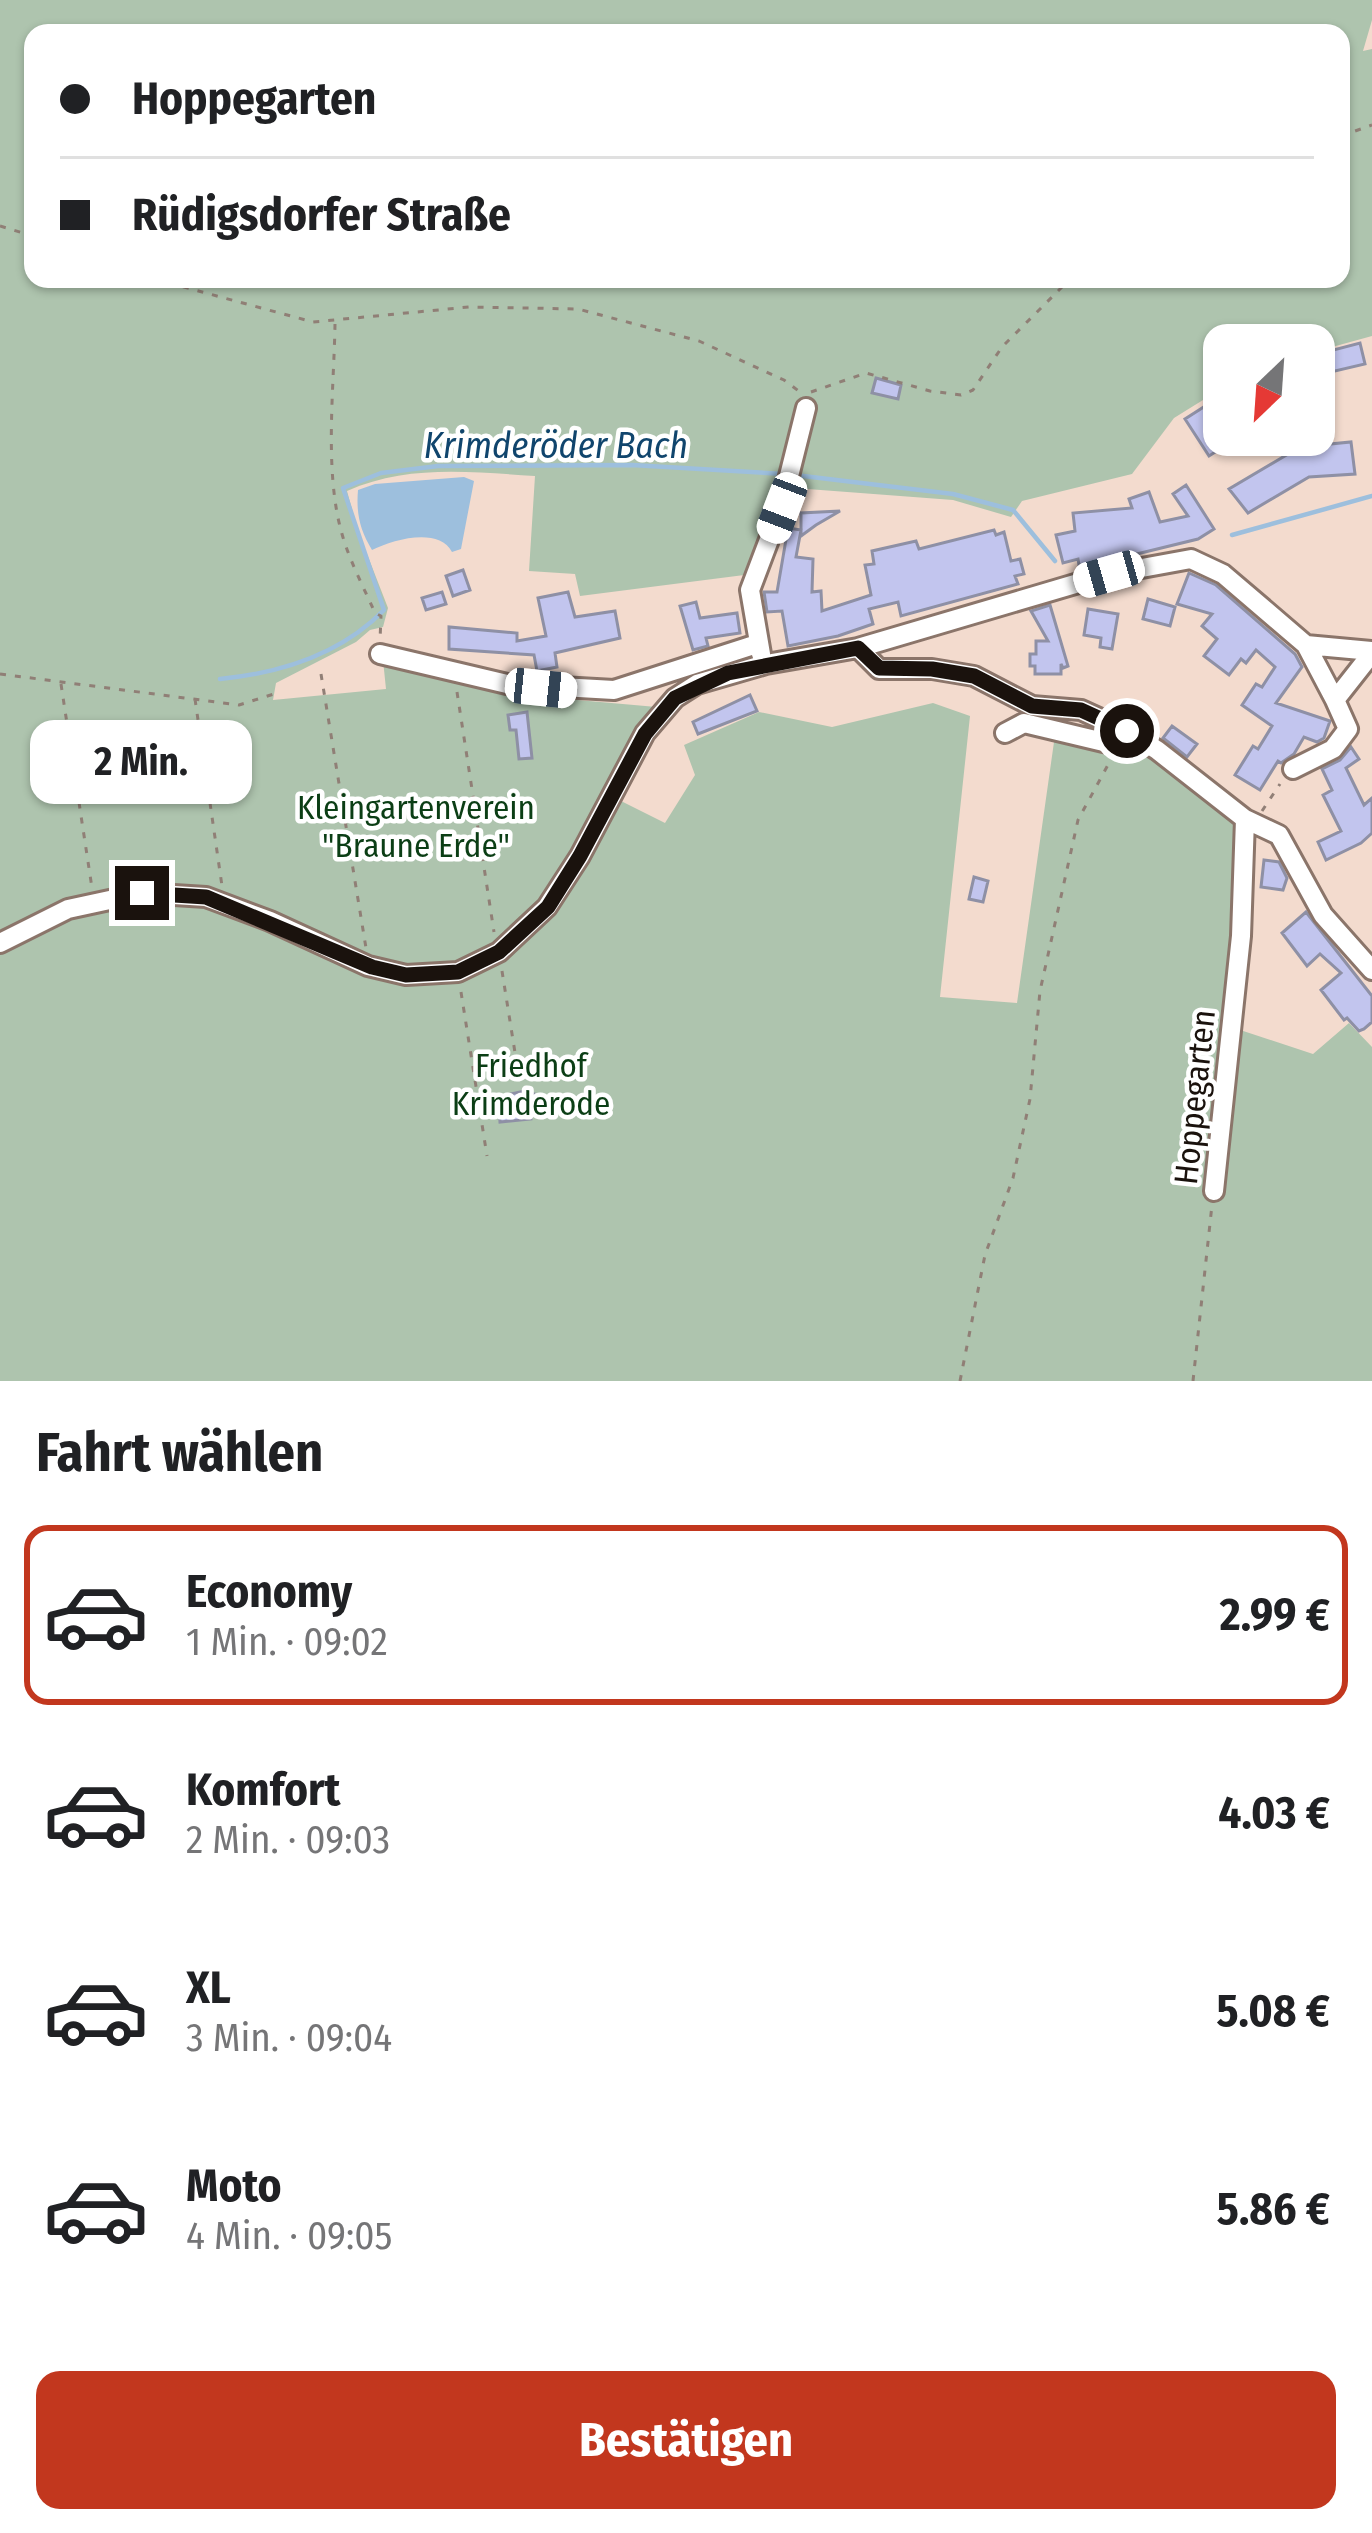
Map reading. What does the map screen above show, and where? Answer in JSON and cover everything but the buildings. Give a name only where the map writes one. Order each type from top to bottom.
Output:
[{"type":"street","points":[[766,664],[757,644],[750,590],[791,474],[806,408]]},
{"type":"street","points":[[0,943],[68,909],[142,893],[206,897],[372,967],[406,975],[458,972],[499,952],[548,907],[658,714],[697,684],[766,664],[858,648],[1109,574],[1191,559],[1223,574],[1306,645],[1335,700],[1348,729],[1333,749],[1293,769]]},
{"type":"street","points":[[380,655],[507,684],[614,690],[757,644]]},
{"type":"street","points":[[1306,645],[1372,652]]},
{"type":"street","points":[[858,648],[879,668],[974,676],[1032,706],[1081,710],[1279,835],[1323,915],[1372,970]]},
{"type":"street","points":[[1335,700],[1372,652]]},
{"type":"street","points":[[1005,733],[1024,723],[1120,738]]},
{"type":"street","name":"Hoppegarten","points":[[1214,1191],[1250,820]]},
{"type":"path","points":[[187,288],[294,317],[335,322],[469,307],[578,309],[699,341],[784,380],[804,395],[866,373],[930,391],[962,394],[973,390],[1003,347],[1061,288]]},
{"type":"path","points":[[335,322],[334,493],[341,533],[378,615],[380,655]]},
{"type":"path","points":[[454,673],[520,1084]]},
{"type":"path","points":[[0,674],[239,704],[274,694]]},
{"type":"path","points":[[321,674],[372,967]]},
{"type":"path","points":[[61,682],[94,904]]},
{"type":"path","points":[[195,698],[222,885],[235,908]]},
{"type":"path","points":[[960,1381],[985,1255],[1013,1178],[1026,1119],[1040,991],[1078,820],[1120,738]]},
{"type":"path","points":[[1250,820],[1293,769]]},
{"type":"path","points":[[458,972],[487,1156]]},
{"type":"path","name":"Hoppegarten","points":[[1192,1381],[1214,1191]]},
{"type":"green space","points":[[0,0],[1372,0],[1363,51],[1372,49],[1372,336],[1335,346],[1335,324],[1203,324],[1203,400],[1174,418],[1132,474],[1022,501],[1011,517],[953,500],[781,487],[752,574],[580,596],[575,574],[529,571],[535,476],[440,472],[370,482],[347,491],[388,608],[383,627],[276,683],[273,700],[386,689],[383,660],[510,694],[679,709],[660,728],[621,801],[665,823],[695,775],[684,745],[759,712],[832,727],[933,703],[970,716],[940,997],[1017,1003],[1055,735],[1118,749],[1130,742],[1235,822],[1235,929],[1225,1025],[1313,1054],[1349,1023],[1372,1047],[1372,1381],[0,1381]]},
{"type":"water","points":[[464,477],[474,481],[461,549],[452,552],[446,544],[427,537],[372,550],[360,522],[358,490],[375,484]]},
{"type":"waterway","name":"Krimderöder Bach","points":[[220,679],[308,659],[348,639],[384,610],[343,488],[381,473],[438,466],[632,465],[784,474]]},
{"type":"waterway","name":"Krimderöder Bach","points":[[795,475],[953,494],[1013,510],[1055,561]]},
{"type":"waterway","name":"Krimderöder Bach","points":[[1232,535],[1372,496]]},
{"type":"route","points":[[142,893],[206,897],[372,967],[406,975],[458,972],[499,952],[548,907],[658,714],[697,684],[766,664],[858,648],[879,668],[974,676],[1032,706],[1081,710],[1127,731]]},
{"type":"park label","name":"Kleingartenverein \"Braune Erde\"","points":[[416,826]]},
{"type":"park label","name":"Friedhof Krimderode","points":[[531,1084]]}]
